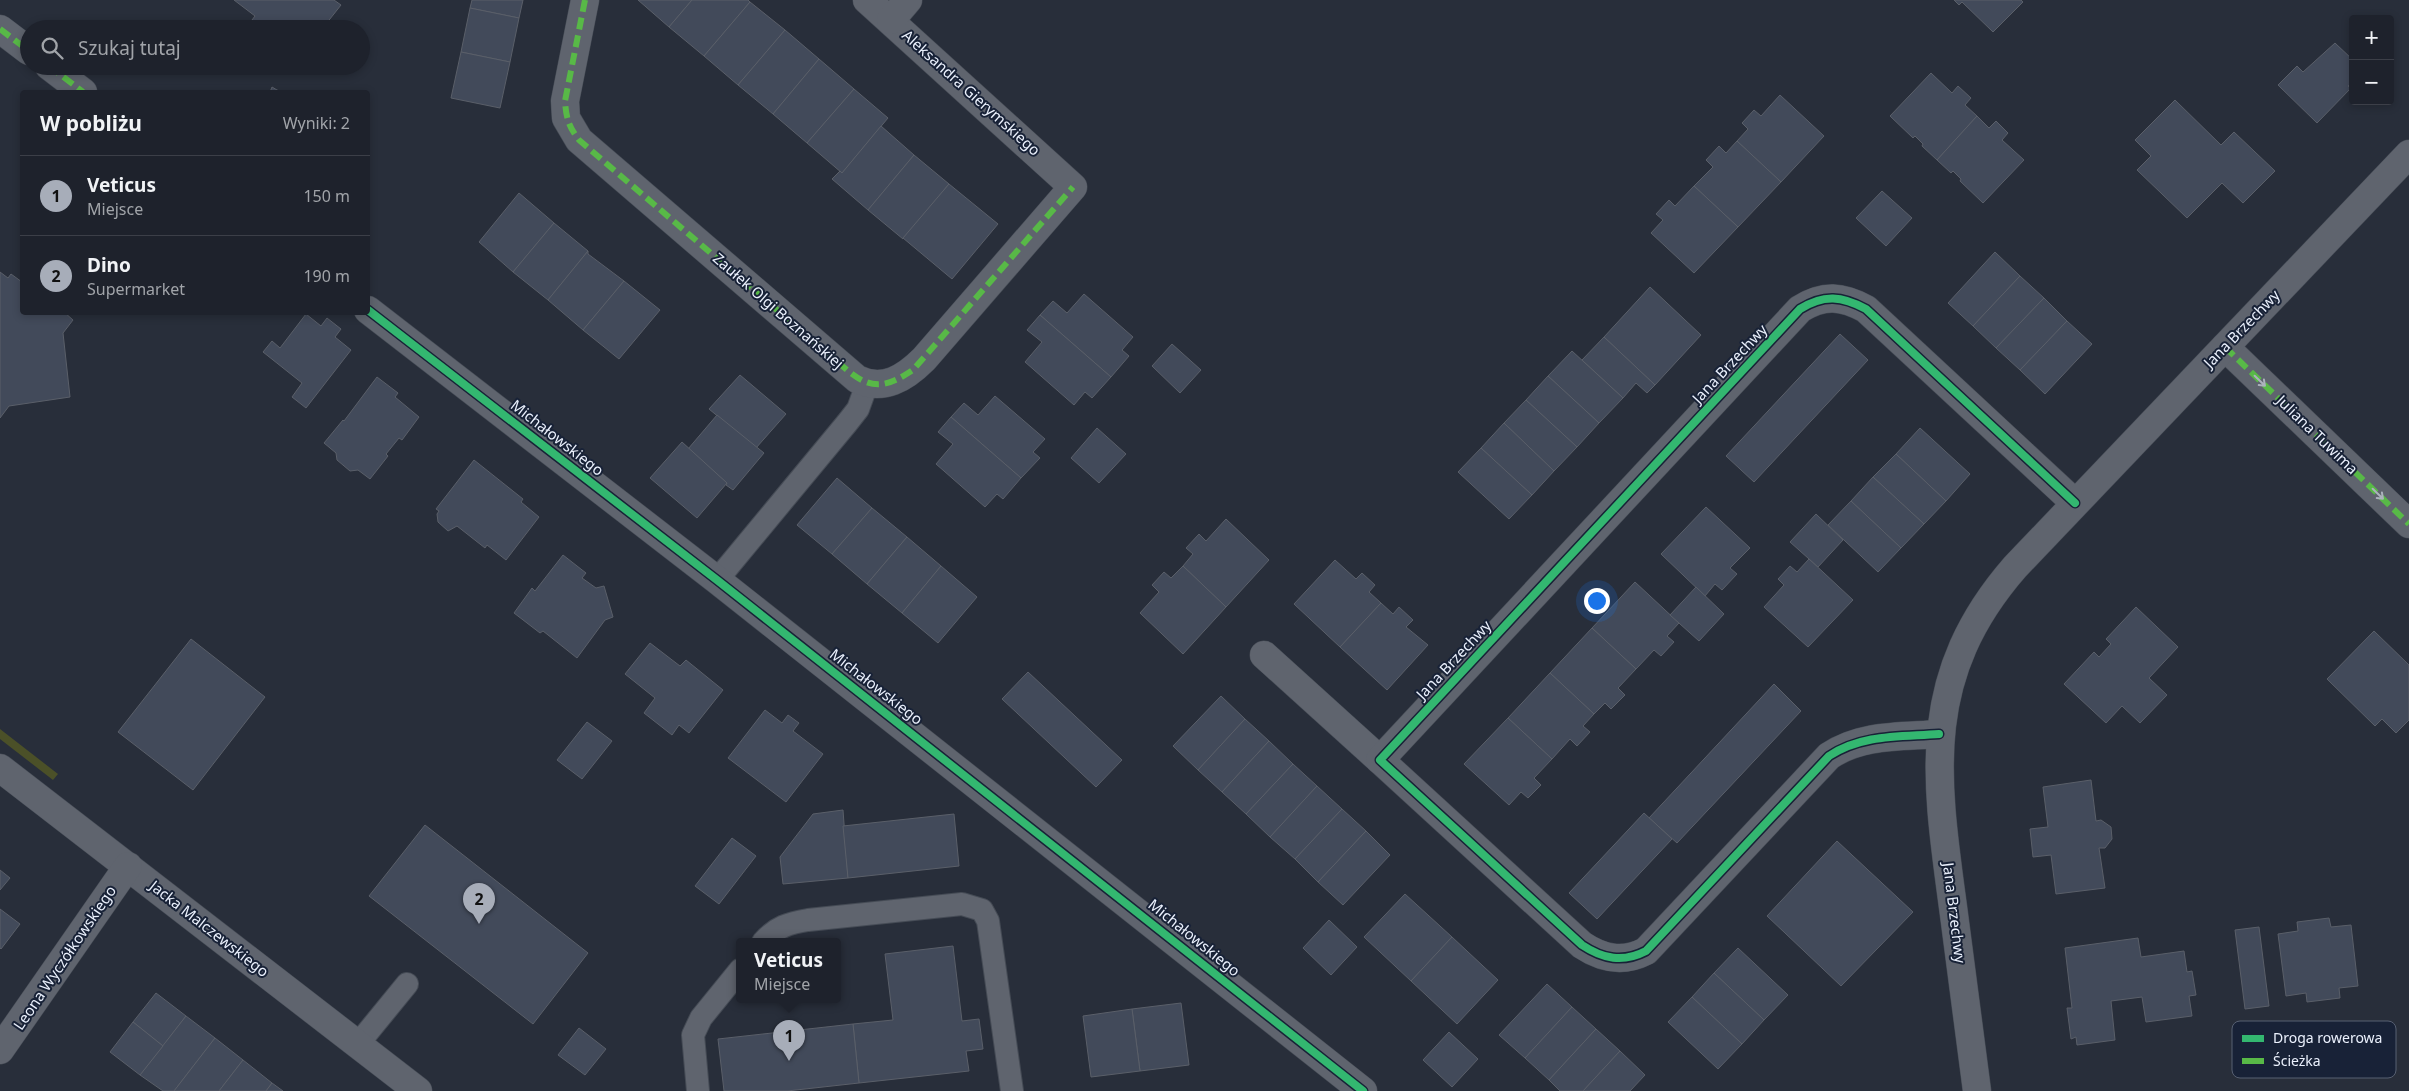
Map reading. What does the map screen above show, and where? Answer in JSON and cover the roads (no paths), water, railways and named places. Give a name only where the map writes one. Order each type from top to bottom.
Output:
[{"type":"street","name":"Zaułek Olgi Boznańskiej","points":[[585,0],[565,101],[566,118],[571,130],[587,147],[825,351],[867,384]]},
{"type":"street","name":"Aleksandra Gierymskiego","points":[[867,0],[899,10],[1074,187],[913,370],[885,385],[867,384]]},
{"type":"street","points":[[0,29],[20,44]]},
{"type":"street","points":[[61,75],[80,90]]},
{"type":"street","name":"Jana Brzechwy","points":[[1977,1091],[1940,802],[1940,734],[1950,684],[1970,629],[1999,585],[2409,154]]},
{"type":"street","name":"Jana Brzechwy","points":[[1380,760],[1791,320],[1813,301],[1825,297],[1839,298],[1852,301],[1866,310],[2075,503]]},
{"type":"street","name":"Michałowskiego","points":[[370,312],[716,580],[1363,1091]]},
{"type":"street","name":"Juliana Tuwima","points":[[2225,347],[2409,524]]},
{"type":"street","points":[[1264,655],[1582,945],[1605,957],[1620,959],[1635,957],[1646,951],[1829,756],[1844,746],[1859,741],[1940,734]]},
{"type":"street","name":"Jacka Malczewskiego","points":[[0,768],[418,1091]]},
{"type":"street","name":"Leona Wyczółkowskiego","points":[[0,1050],[128,866]]},
{"type":"lane","points":[[716,580],[858,409],[867,384]]},
{"type":"lane","points":[[767,938],[784,924],[808,920],[962,904],[982,910],[988,921],[1012,1091]]},
{"type":"lane","points":[[698,1091],[693,1034],[701,1018],[736,975]]},
{"type":"lane","points":[[358,1044],[407,984]]},
{"type":"place","name":"Dino","points":[[479,924]]},
{"type":"place","name":"Veticus","points":[[789,1061]]}]
